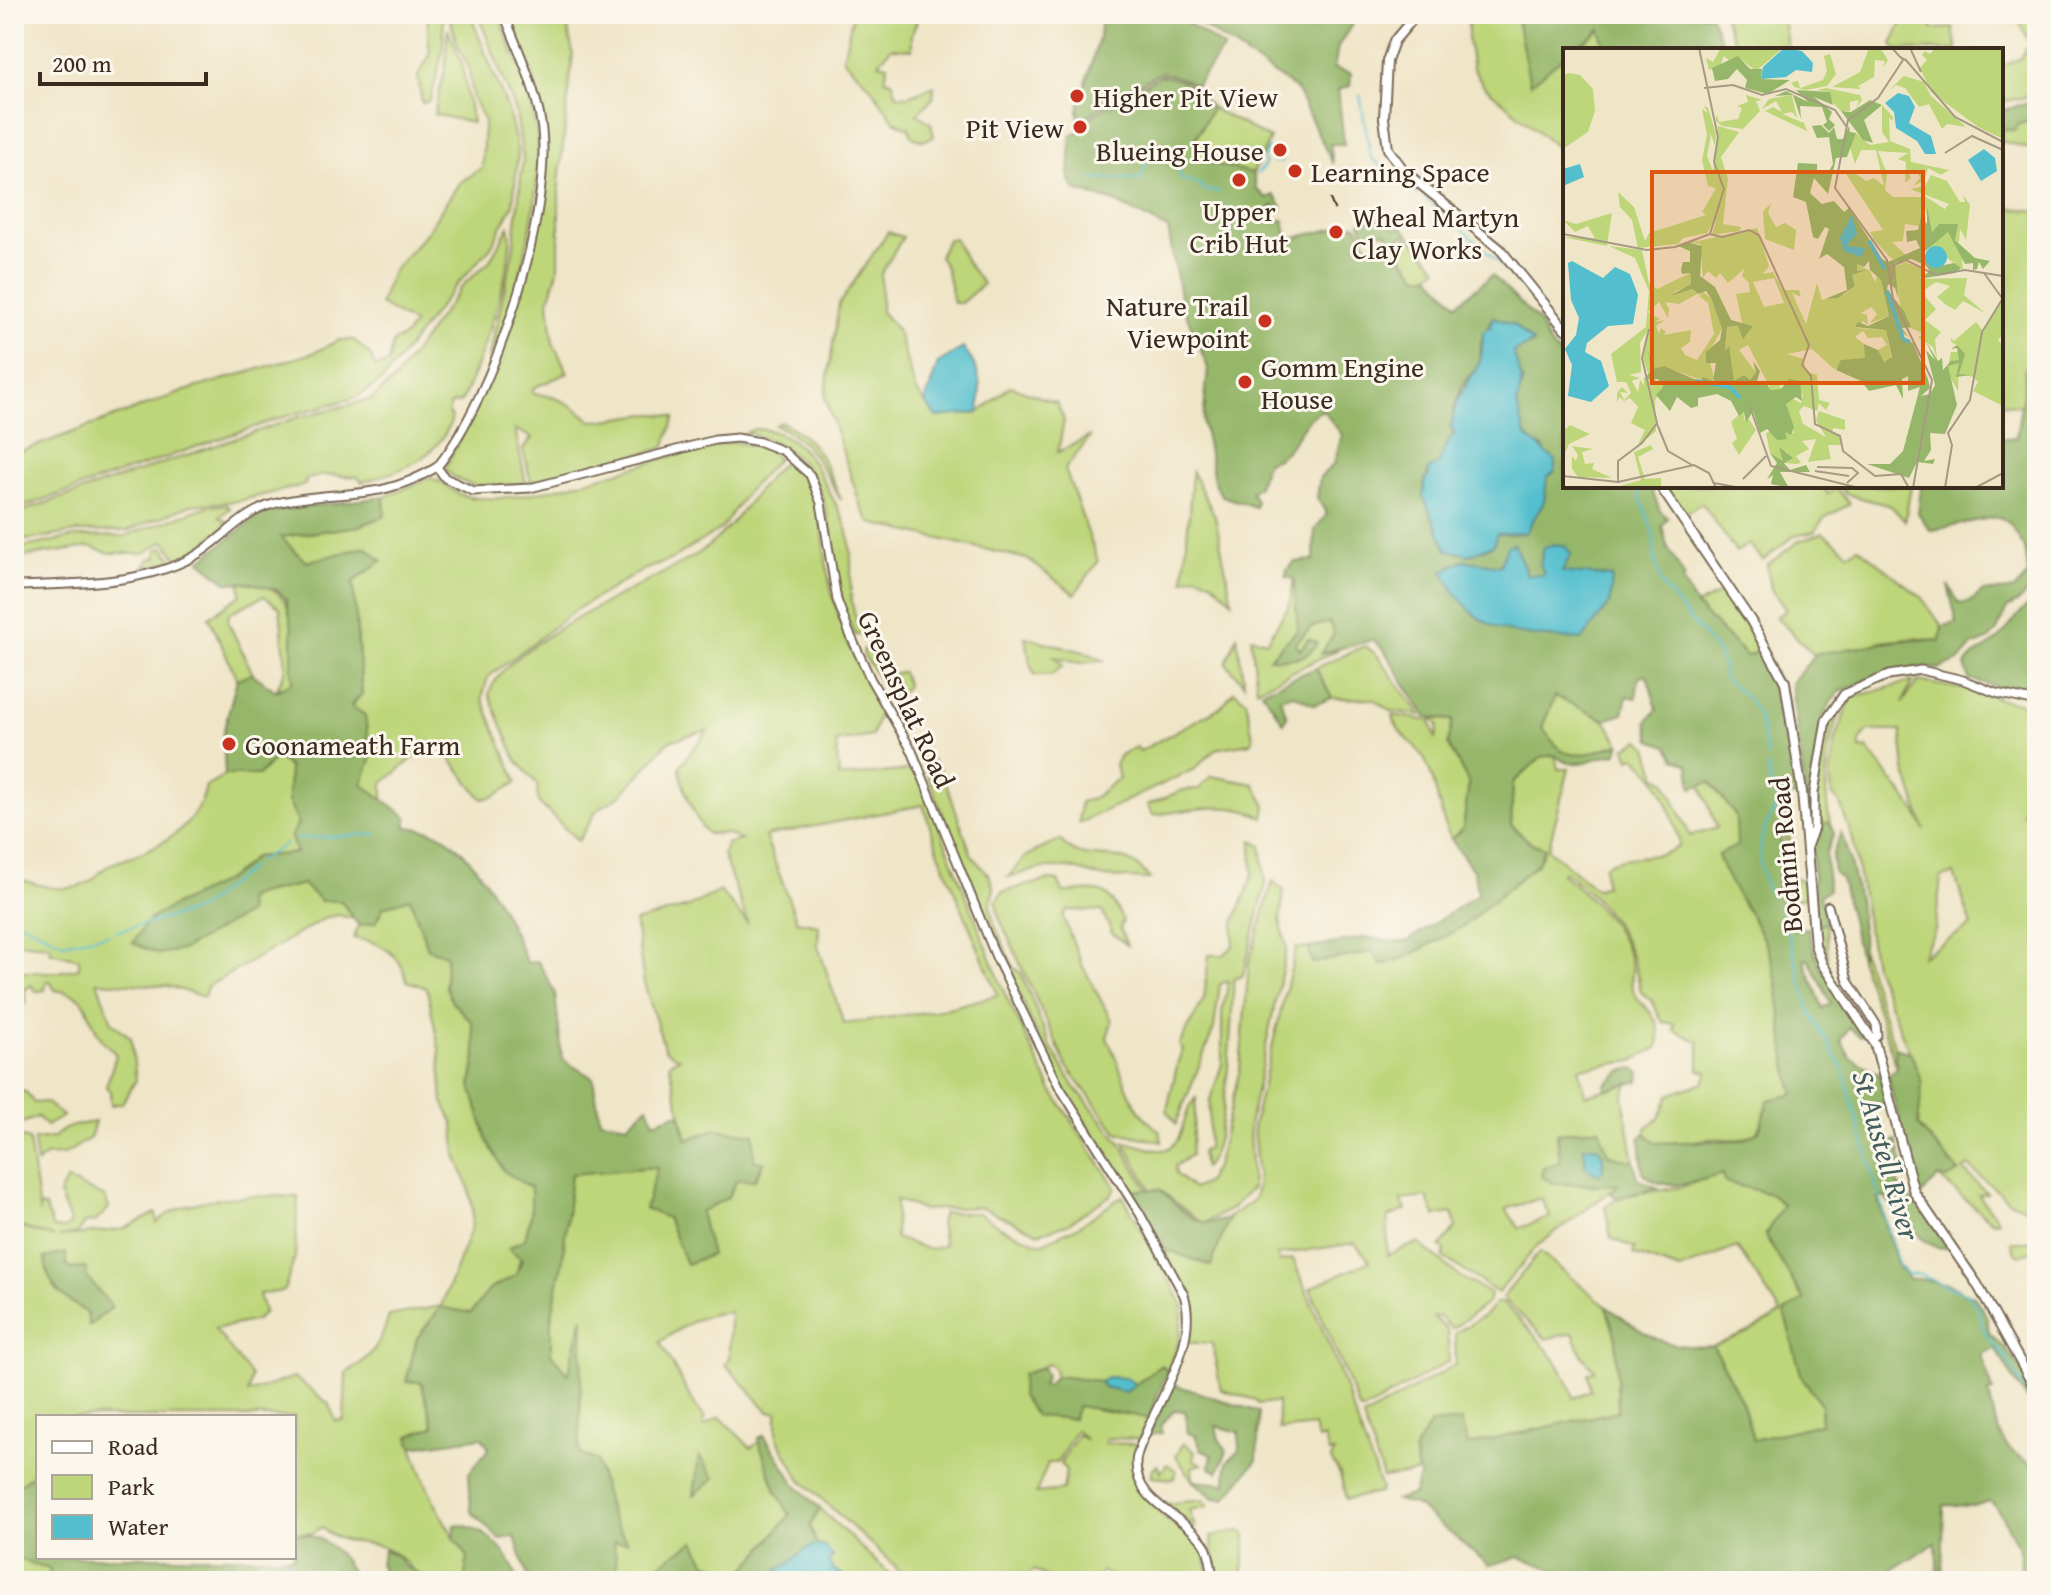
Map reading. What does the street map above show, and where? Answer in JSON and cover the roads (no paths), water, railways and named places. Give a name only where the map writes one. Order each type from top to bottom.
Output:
[{"type":"main road","points":[[1417,14],[1398,35],[1387,61],[1383,106],[1388,149],[1405,172],[1500,249],[1563,327]]},
{"type":"main road","name":"Bodmin Road","points":[[1661,488],[1779,665],[1790,703],[1808,844],[1815,945],[1822,964],[1873,1038],[1914,1192],[1977,1284],[2037,1392]]},
{"type":"street","points":[[14,586],[134,576],[175,566],[212,544],[242,517],[257,510],[299,500],[381,492],[412,482],[437,467],[468,419],[511,320],[526,265],[538,195],[542,126],[530,78],[504,14]]},
{"type":"street","name":"Greensplat Road","points":[[437,467],[445,478],[473,491],[530,488],[715,440],[737,438],[760,442],[783,451],[810,475],[821,503],[837,600],[849,632],[871,680],[912,751],[996,957],[1059,1086],[1140,1214],[1184,1295],[1188,1309],[1187,1327],[1179,1356],[1136,1462],[1142,1484],[1150,1496],[1207,1548],[1214,1581]]},
{"type":"street","points":[[1808,844],[1814,828],[1814,793],[1826,720],[1835,702],[1852,689],[1889,675],[1921,670],[2037,702]]},
{"type":"street","points":[[1828,906],[1848,981],[1876,1024],[1877,1035],[1873,1038]]},
{"type":"water","points":[[1493,317],[1515,325],[1533,343],[1513,352],[1522,380],[1517,405],[1526,436],[1555,460],[1555,471],[1547,478],[1544,502],[1525,533],[1497,534],[1493,545],[1469,555],[1447,550],[1423,496],[1428,469],[1439,464],[1455,432],[1451,429],[1455,409],[1480,360],[1483,332],[1491,326]]},
{"type":"water","points":[[963,348],[974,364],[979,379],[979,413],[936,417],[925,402],[938,363]]},
{"type":"water","points":[[1514,544],[1527,575],[1544,575],[1540,563],[1544,548],[1553,544],[1565,546],[1571,554],[1562,572],[1612,577],[1610,603],[1582,640],[1500,629],[1469,610],[1443,571],[1463,560],[1500,566],[1507,546]]},
{"type":"water","points":[[1597,1146],[1603,1156],[1603,1170],[1599,1175],[1586,1167],[1584,1147]]},
{"type":"water","points":[[1107,1377],[1126,1378],[1136,1384],[1126,1392],[1104,1387],[1100,1381]]},
{"type":"water","points":[[817,1545],[826,1547],[833,1557],[828,1560],[833,1570],[842,1574],[843,1581],[776,1581],[777,1570]]},
{"type":"waterway","name":"St Austell River","points":[[1360,95],[1371,158],[1418,194]]},
{"type":"waterway","points":[[1264,158],[1268,148]]},
{"type":"waterway","points":[[1093,179],[1141,179],[1149,155],[1162,151],[1175,158],[1181,179],[1202,185],[1203,190],[1219,192]]},
{"type":"waterway","points":[[1257,174],[1265,165],[1264,161]]},
{"type":"waterway","points":[[1273,162],[1282,162]]},
{"type":"waterway","name":"St Austell River","points":[[1424,198],[1470,235],[1511,276],[1538,306],[1563,346]]},
{"type":"waterway","name":"St Austell River","points":[[1637,488],[1654,536],[1655,560],[1663,587],[1719,654],[1723,678],[1747,698],[1758,715],[1768,757]]},
{"type":"waterway","name":"St Austell River","points":[[1768,766],[1770,782],[1780,803],[1767,825],[1761,848],[1762,873],[1772,897]]},
{"type":"waterway","points":[[296,839],[377,834]]},
{"type":"waterway","points":[[258,861],[286,844]]},
{"type":"waterway","points":[[114,932],[198,910],[253,866]]},
{"type":"waterway","name":"St Austell River","points":[[1780,904],[1809,1010],[1843,1070],[1899,1266],[1907,1274],[1920,1275],[1969,1295],[1978,1309],[1985,1334],[2005,1357],[2037,1410]]},
{"type":"waterway","points":[[14,919],[63,943],[109,934]]},
{"type":"waterway","points":[[283,1559],[301,1574],[315,1579]]},
{"type":"railway","points":[[1330,199],[1336,214]]},
{"type":"place","name":"Higher Pit View","points":[[1077,96]]},
{"type":"place","name":"Pit View","points":[[1080,127]]},
{"type":"place","name":"Blueing House","points":[[1280,150]]},
{"type":"place","name":"Learning Space","points":[[1295,171]]},
{"type":"place","name":"Upper Crib Hut","points":[[1239,180]]},
{"type":"place","name":"Wheal Martyn Clay Works","points":[[1336,232]]},
{"type":"place","name":"Nature Trail Viewpoint","points":[[1265,321]]},
{"type":"place","name":"Gomm Engine House","points":[[1245,382]]},
{"type":"place","name":"Goonameath Farm","points":[[229,744]]}]
